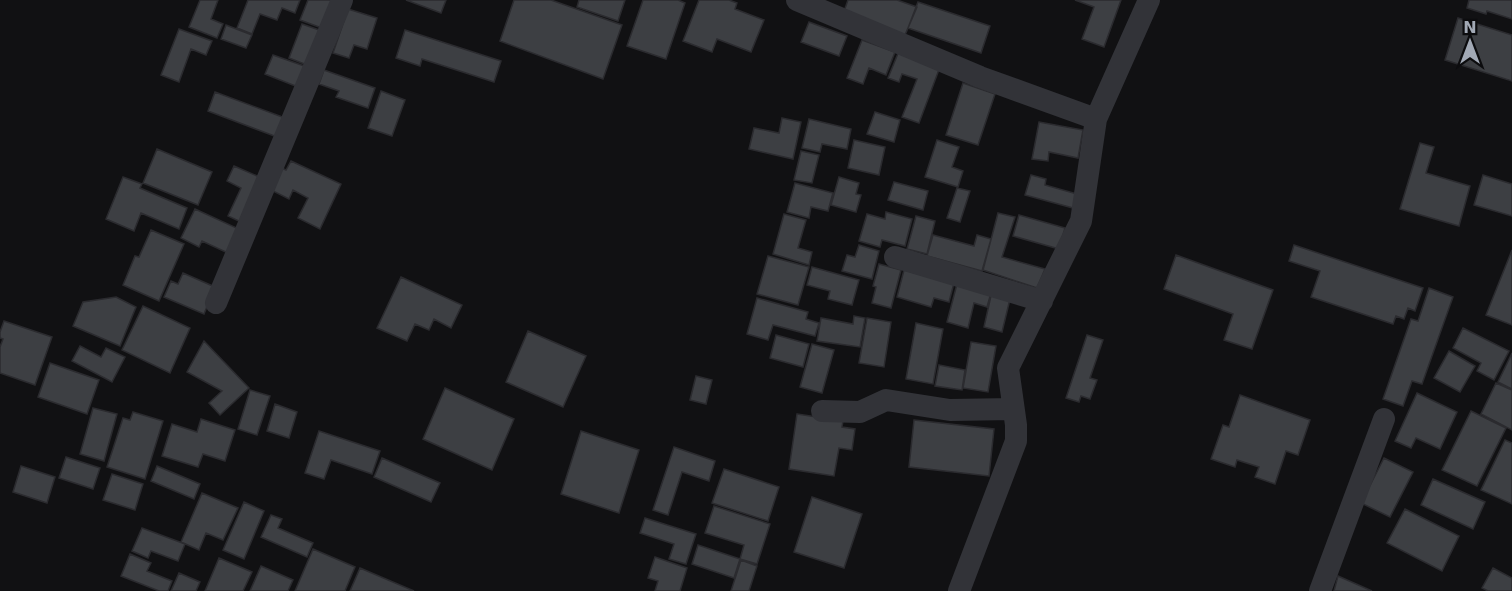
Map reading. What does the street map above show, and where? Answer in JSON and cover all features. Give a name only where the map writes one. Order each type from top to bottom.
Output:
[{"type":"street","points":[[216,303],[342,0]]},
{"type":"street","points":[[797,0],[980,77],[1096,119]]},
{"type":"street","points":[[959,591],[1016,441],[1008,368],[1081,221],[1096,119],[1149,0]]},
{"type":"street","points":[[895,257],[1042,301]]},
{"type":"street","points":[[822,411],[860,411],[886,400],[950,410],[1013,409]]},
{"type":"street","points":[[1320,591],[1384,419]]},
{"type":"building","points":[[200,0],[218,0],[211,19],[223,24],[217,38],[189,27]]},
{"type":"building","points":[[248,0],[300,0],[295,13],[282,8],[277,20],[260,14],[252,34],[237,28]]},
{"type":"building","points":[[308,0],[333,0],[327,30],[300,20]]},
{"type":"building","points":[[406,0],[446,0],[441,13]]},
{"type":"building","points":[[514,0],[551,0],[622,25],[603,79],[500,41]]},
{"type":"building","points":[[579,0],[625,0],[618,21],[577,7]]},
{"type":"building","points":[[643,0],[678,0],[685,3],[666,59],[627,46]]},
{"type":"building","points":[[699,0],[729,0],[737,3],[735,9],[764,20],[751,52],[717,39],[712,52],[683,41]]},
{"type":"building","points":[[848,0],[897,0],[917,7],[905,35],[842,17]]},
{"type":"building","points":[[1075,0],[1121,0],[1104,47],[1082,39],[1094,7]]},
{"type":"building","points":[[1469,0],[1512,0],[1512,19],[1487,11],[1486,14],[1467,8]]},
{"type":"building","points":[[918,2],[990,26],[981,53],[908,28]]},
{"type":"building","points":[[348,9],[377,18],[367,49],[354,45],[349,58],[333,53]]},
{"type":"building","points":[[1458,18],[1512,35],[1512,81],[1445,60]]},
{"type":"building","points":[[809,22],[847,36],[839,56],[801,42]]},
{"type":"building","points":[[302,24],[325,32],[312,67],[289,58]]},
{"type":"building","points":[[226,25],[252,35],[246,48],[221,39]]},
{"type":"building","points":[[179,29],[212,41],[206,55],[191,49],[179,82],[161,75]]},
{"type":"building","points":[[405,30],[501,61],[494,82],[422,59],[420,66],[396,58]]},
{"type":"building","points":[[862,40],[895,52],[886,75],[869,68],[863,84],[847,78]]},
{"type":"building","points":[[899,51],[940,67],[919,123],[902,117],[917,79],[902,74],[899,82],[888,78]]},
{"type":"building","points":[[273,55],[310,68],[303,89],[265,74]]},
{"type":"building","points":[[324,70],[375,88],[368,108],[336,97],[339,91],[319,84]]},
{"type":"building","points":[[963,83],[995,94],[978,145],[946,135]]},
{"type":"building","points":[[381,91],[405,100],[392,136],[368,128]]},
{"type":"building","points":[[215,92],[285,118],[277,137],[208,111]]},
{"type":"building","points":[[875,112],[900,120],[894,142],[867,134]]},
{"type":"building","points":[[782,118],[801,122],[793,159],[749,149],[754,128],[779,133]]},
{"type":"building","points":[[809,119],[851,129],[847,149],[822,144],[820,152],[802,148]]},
{"type":"building","points":[[1039,122],[1083,130],[1078,158],[1049,152],[1048,161],[1032,159]]},
{"type":"building","points":[[854,140],[885,147],[879,175],[848,168]]},
{"type":"building","points":[[937,140],[959,147],[952,167],[963,171],[958,187],[925,177]]},
{"type":"building","points":[[1420,143],[1434,147],[1426,173],[1470,186],[1459,226],[1400,209]]},
{"type":"building","points":[[157,149],[212,172],[198,205],[143,183]]},
{"type":"building","points":[[801,151],[819,155],[812,183],[794,180]]},
{"type":"building","points":[[291,161],[341,184],[320,229],[298,218],[308,198],[293,190],[289,199],[267,188],[277,166],[286,170]]},
{"type":"building","points":[[234,166],[264,179],[243,223],[228,216],[241,188],[227,181]]},
{"type":"building","points":[[1031,175],[1046,179],[1045,185],[1077,194],[1073,208],[1025,195]]},
{"type":"building","points":[[1483,175],[1512,184],[1512,216],[1474,205]]},
{"type":"building","points":[[123,177],[142,184],[140,188],[187,208],[179,229],[141,213],[134,231],[106,219]]},
{"type":"building","points":[[839,177],[859,183],[856,194],[861,195],[856,212],[831,205]]},
{"type":"building","points":[[894,182],[928,191],[923,210],[888,200]]},
{"type":"building","points":[[795,183],[833,193],[828,211],[811,207],[809,218],[787,212]]},
{"type":"building","points":[[957,188],[970,191],[960,222],[947,218]]},
{"type":"building","points":[[195,209],[241,230],[230,254],[202,241],[199,247],[181,238]]},
{"type":"building","points":[[886,212],[912,219],[905,246],[882,240],[880,247],[859,241],[867,214],[885,219]]},
{"type":"building","points":[[998,213],[1015,217],[1002,257],[1045,269],[1037,288],[983,270]]},
{"type":"building","points":[[784,214],[806,220],[798,248],[812,252],[809,265],[773,254]]},
{"type":"building","points":[[1019,215],[1065,228],[1059,249],[1013,236]]},
{"type":"building","points":[[916,216],[935,221],[927,254],[907,249]]},
{"type":"building","points":[[151,230],[184,244],[159,301],[123,285],[135,256],[139,257]]},
{"type":"building","points":[[933,235],[974,246],[977,235],[991,239],[982,271],[927,256]]},
{"type":"building","points":[[859,245],[879,251],[872,279],[842,271],[847,255],[855,257]]},
{"type":"building","points":[[1294,245],[1423,288],[1415,311],[1408,308],[1404,319],[1396,316],[1393,324],[1311,297],[1320,271],[1289,261]]},
{"type":"building","points":[[1512,250],[1512,325],[1486,315]]},
{"type":"building","points":[[1176,255],[1273,290],[1252,349],[1224,340],[1233,314],[1164,289]]},
{"type":"building","points":[[768,256],[809,267],[798,305],[757,294]]},
{"type":"building","points":[[879,264],[901,270],[891,308],[872,303],[876,287],[873,286]]},
{"type":"building","points":[[812,267],[859,280],[852,305],[828,299],[830,291],[807,285]]},
{"type":"building","points":[[904,270],[954,283],[949,302],[934,298],[931,307],[897,297]]},
{"type":"building","points":[[183,273],[215,287],[204,314],[164,297],[171,281],[178,284]]},
{"type":"building","points":[[401,277],[462,305],[451,328],[434,319],[429,330],[415,324],[407,341],[377,328]]},
{"type":"building","points":[[957,284],[991,293],[987,307],[974,303],[968,328],[947,322]]},
{"type":"building","points":[[1429,288],[1453,297],[1422,384],[1412,381],[1403,406],[1383,399],[1411,319],[1418,321]]},
{"type":"building","points":[[992,291],[1011,295],[1002,332],[984,327]]},
{"type":"building","points":[[116,297],[136,307],[120,346],[73,326],[83,302]]},
{"type":"building","points":[[757,298],[808,312],[806,319],[819,323],[815,336],[773,325],[768,340],[747,334]]},
{"type":"building","points":[[143,306],[190,328],[170,373],[122,350]]},
{"type":"building","points":[[854,316],[865,318],[860,347],[817,341],[821,318],[853,324]]},
{"type":"building","points":[[867,318],[891,322],[884,367],[859,363]]},
{"type":"building","points":[[4,321],[52,337],[35,385],[0,373],[0,347],[3,339],[0,338],[0,332]]},
{"type":"building","points":[[916,323],[943,329],[933,384],[906,379]]},
{"type":"building","points":[[1463,328],[1509,351],[1494,380],[1477,371],[1481,363],[1453,348]]},
{"type":"building","points":[[528,331],[586,356],[563,407],[506,382]]},
{"type":"building","points":[[776,335],[809,344],[803,367],[770,358]]},
{"type":"building","points":[[1087,335],[1103,340],[1090,378],[1097,380],[1090,399],[1081,396],[1079,402],[1066,398]]},
{"type":"building","points":[[204,341],[249,388],[220,415],[209,403],[222,391],[187,372]]},
{"type":"building","points":[[971,342],[996,346],[988,392],[963,388]]},
{"type":"building","points":[[812,344],[834,350],[822,393],[800,387]]},
{"type":"building","points":[[80,346],[101,357],[106,348],[125,357],[112,382],[72,361]]},
{"type":"building","points":[[1449,351],[1475,366],[1460,392],[1434,378]]},
{"type":"building","points":[[1512,353],[1512,389],[1498,382]]},
{"type":"building","points":[[50,363],[99,380],[87,414],[38,397]]},
{"type":"building","points":[[939,365],[965,370],[962,390],[935,386]]},
{"type":"building","points":[[696,376],[712,380],[706,404],[690,400]]},
{"type":"building","points":[[1496,383],[1512,390],[1512,430],[1481,414]]},
{"type":"building","points":[[445,388],[514,419],[492,470],[423,439]]},
{"type":"building","points":[[250,390],[270,396],[257,435],[238,429]]},
{"type":"building","points":[[1417,393],[1457,412],[1440,449],[1416,438],[1411,448],[1395,441]]},
{"type":"building","points":[[1240,395],[1310,420],[1298,455],[1286,451],[1275,484],[1255,477],[1259,467],[1237,460],[1235,467],[1211,459],[1223,425],[1229,427]]},
{"type":"building","points":[[275,404],[297,412],[289,438],[267,431]]},
{"type":"building","points":[[93,408],[117,414],[104,461],[80,454]]},
{"type":"building","points":[[1471,411],[1506,428],[1477,486],[1442,470]]},
{"type":"building","points":[[133,412],[163,421],[145,479],[107,467],[123,418],[130,420]]},
{"type":"building","points":[[797,414],[843,421],[842,427],[855,429],[852,450],[839,448],[834,476],[789,469]]},
{"type":"building","points":[[201,419],[235,430],[225,461],[203,454],[198,467],[162,456],[172,424],[197,432]]},
{"type":"building","points":[[914,420],[994,429],[989,476],[909,467]]},
{"type":"building","points":[[319,431],[380,451],[372,474],[331,460],[324,479],[305,473]]},
{"type":"building","points":[[581,431],[639,450],[619,513],[561,494]]},
{"type":"building","points":[[1505,440],[1512,443],[1512,504],[1481,490]]},
{"type":"building","points":[[674,447],[715,461],[709,481],[682,472],[668,515],[653,510]]},
{"type":"building","points":[[66,457],[100,468],[93,489],[59,478]]},
{"type":"building","points":[[382,458],[440,483],[431,502],[374,477]]},
{"type":"building","points":[[1384,458],[1413,472],[1390,517],[1361,503]]},
{"type":"building","points":[[21,466],[55,477],[47,503],[13,492]]},
{"type":"building","points":[[157,466],[200,484],[194,499],[151,481]]},
{"type":"building","points":[[724,469],[779,487],[768,521],[712,503]]},
{"type":"building","points":[[112,474],[143,484],[135,510],[103,500]]},
{"type":"building","points":[[1433,479],[1485,502],[1473,529],[1421,505]]},
{"type":"building","points":[[202,493],[238,508],[223,540],[206,533],[199,550],[181,542]]},
{"type":"building","points":[[812,497],[862,514],[844,568],[794,552]]},
{"type":"building","points":[[244,502],[264,511],[244,559],[223,550]]},
{"type":"building","points":[[714,506],[770,524],[757,564],[740,559],[744,545],[705,533]]},
{"type":"building","points":[[1405,509],[1459,536],[1442,571],[1387,543]]},
{"type":"building","points":[[271,515],[282,519],[278,528],[313,543],[307,557],[261,537]]},
{"type":"building","points":[[645,518],[696,534],[686,564],[669,559],[674,544],[640,533]]},
{"type":"building","points":[[142,528],[185,544],[178,561],[151,551],[148,558],[132,551]]},
{"type":"building","points":[[698,545],[740,559],[734,578],[692,564]]},
{"type":"building","points":[[313,549],[355,567],[345,591],[295,591]]},
{"type":"building","points":[[130,554],[151,563],[147,571],[172,581],[168,591],[159,591],[121,576]]},
{"type":"building","points":[[655,557],[687,568],[680,591],[655,591],[658,581],[648,578]]},
{"type":"building","points":[[219,558],[252,572],[243,591],[205,591]]},
{"type":"building","points":[[741,560],[757,566],[749,591],[731,591]]},
{"type":"building","points":[[261,566],[293,580],[288,591],[250,591]]},
{"type":"building","points":[[360,568],[414,591],[350,591]]},
{"type":"building","points":[[1493,568],[1512,578],[1512,591],[1488,591],[1482,588]]},
{"type":"building","points":[[179,573],[200,582],[196,591],[171,591]]},
{"type":"building","points":[[1338,576],[1372,591],[1334,591]]}]
